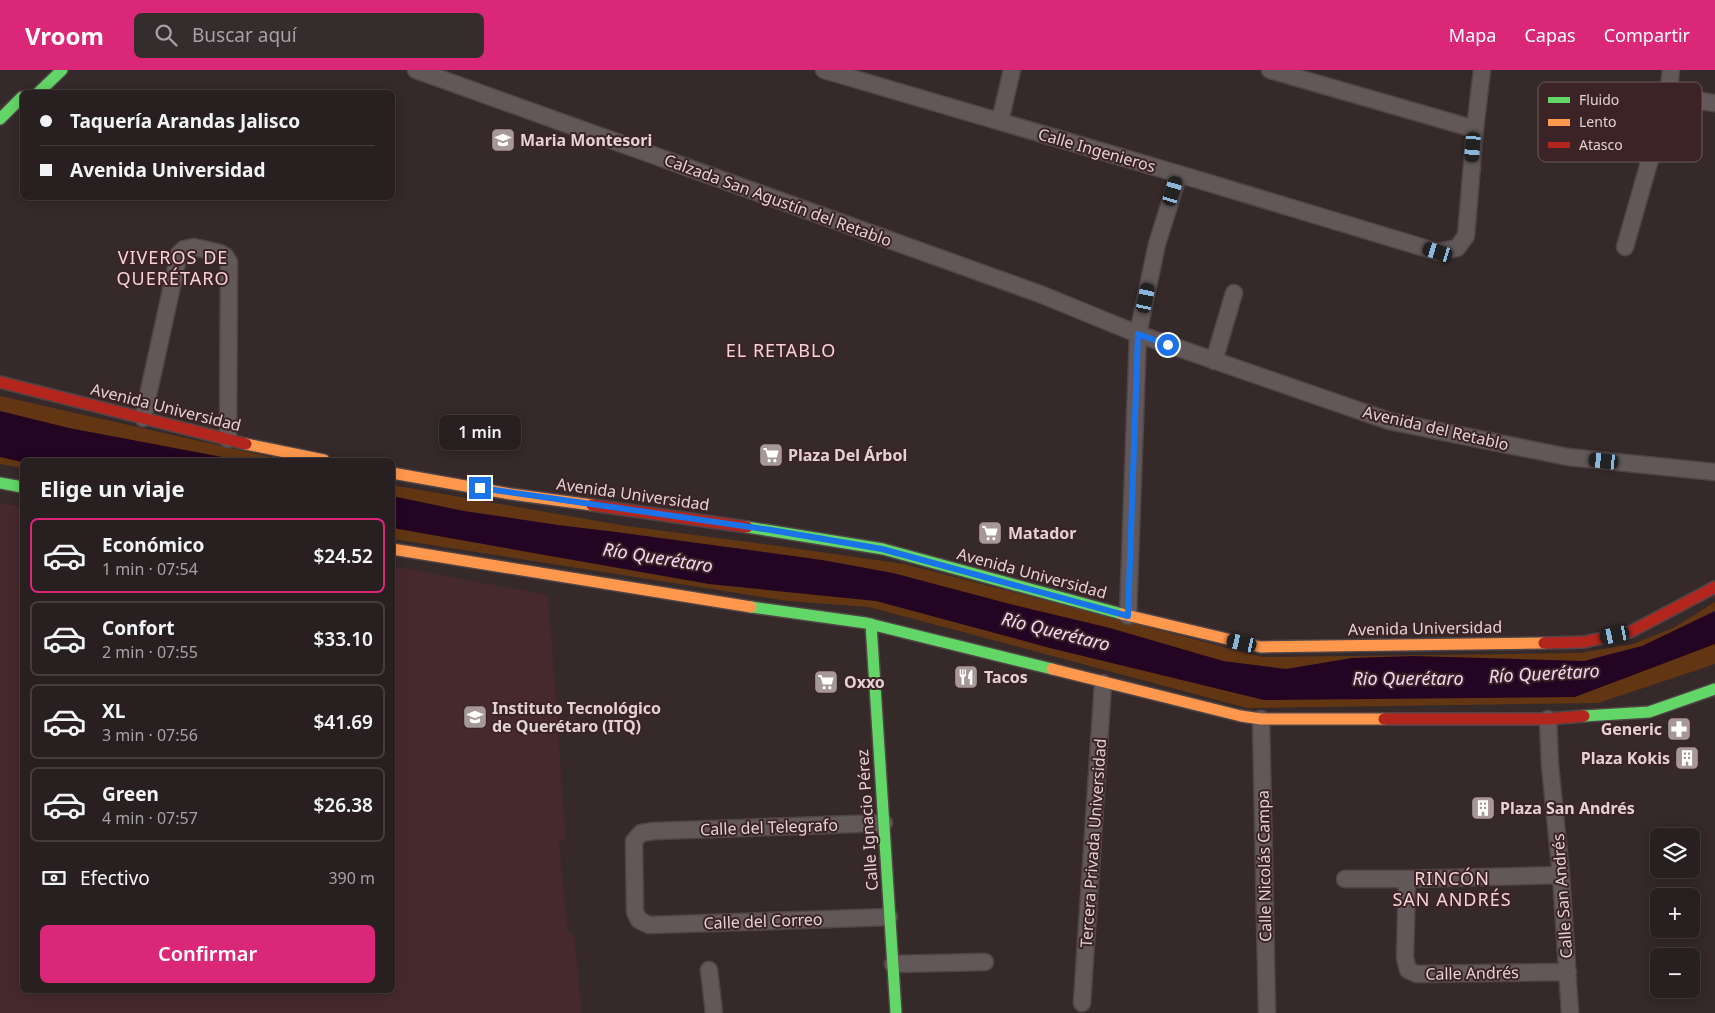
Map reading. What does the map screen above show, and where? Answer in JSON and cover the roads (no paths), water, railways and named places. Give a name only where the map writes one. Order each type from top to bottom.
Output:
[{"type":"main road","points":[[29,90],[50,70]]},
{"type":"main road","points":[[40,90],[62,70]]},
{"type":"main road","points":[[0,120],[20,99]]},
{"type":"main road","points":[[0,130],[20,110]]},
{"type":"main road","name":"Avenida Universidad","points":[[0,382],[228,439],[315,458]]},
{"type":"main road","name":"Avenida Universidad","points":[[395,474],[511,494],[771,530],[882,549],[1128,616],[1261,647],[1584,642],[1630,632],[1715,587]]},
{"type":"main road","points":[[0,483],[20,487]]},
{"type":"main road","points":[[395,549],[796,614],[871,624],[1104,684],[1261,719],[1548,719],[1648,712],[1715,689]]},
{"type":"main road","name":"Calle Ignacio Pérez","points":[[871,624],[896,1013]]},
{"type":"street","name":"Calzada San Agustín del Retablo","points":[[416,70],[1040,294],[1138,334]]},
{"type":"street","name":"Calle Ingenieros","points":[[824,70],[1438,252],[1457,248],[1466,236],[1475,129]]},
{"type":"street","points":[[1000,121],[1012,70]]},
{"type":"street","points":[[1270,70],[1475,129],[1482,70]]},
{"type":"street","points":[[1702,101],[1715,103]]},
{"type":"street","points":[[1625,247],[1649,162]]},
{"type":"street","points":[[1128,616],[1138,334],[1157,244],[1179,174]]},
{"type":"street","points":[[143,418],[179,254],[184,249],[194,247],[220,253],[229,262],[228,439]]},
{"type":"street","points":[[1214,361],[1234,293]]},
{"type":"street","name":"Avenida del Retablo","points":[[1138,334],[1389,421],[1568,457],[1715,472]]},
{"type":"street","name":"Tercera Privada Universidad","points":[[1082,1003],[1104,684]]},
{"type":"street","name":"Calle Nicolás Campa","points":[[1261,719],[1267,1013]]},
{"type":"street","name":"Calle San Andrés","points":[[1548,719],[1570,1013]]},
{"type":"street","name":"Calle del Telegrafo","points":[[639,920],[635,912],[634,841],[641,833],[884,822]]},
{"type":"street","points":[[1346,879],[1561,874]]},
{"type":"street","name":"Calle Andrés","points":[[1407,879],[1406,958],[1408,970],[1417,974],[1568,972]]},
{"type":"street","name":"Calle del Correo","points":[[639,920],[649,925],[889,916]]},
{"type":"street","points":[[893,964],[985,962]]},
{"type":"street","points":[[710,970],[714,1013]]},
{"type":"water","points":[[0,411],[69,428],[227,458],[20,458],[20,462],[0,457]]},
{"type":"water","name":"Rio Querétaro","points":[[395,497],[464,511],[822,560],[893,573],[1110,628],[1223,661],[1286,669],[1352,658],[1413,656],[1584,661],[1642,646],[1715,611],[1715,644],[1575,697],[1264,700],[1050,648],[876,601],[709,584],[395,528]]},
{"type":"place","name":"Maria Montesori","points":[[503,140]]},
{"type":"place","name":"Plaza Del Árbol","points":[[771,455]]},
{"type":"place","name":"Matador","points":[[990,533]]},
{"type":"place","name":"Tacos","points":[[966,677]]},
{"type":"place","name":"Oxxo","points":[[826,682]]},
{"type":"place","name":"Instituto Tecnológico de Querétaro (ITQ)","points":[[475,717]]},
{"type":"place","name":"Generic","points":[[1679,729]]},
{"type":"place","name":"Plaza Kokis","points":[[1687,758]]},
{"type":"place","name":"Plaza San Andrés","points":[[1483,808]]},
{"type":"district","name":"VIVEROS DE QUERÉTARO","points":[[173,267]]},
{"type":"district","name":"EL RETABLO","points":[[781,350]]},
{"type":"district","name":"RINCÓN SAN ANDRÉS","points":[[1452,888]]},
{"type":"water label","name":"Río Querétaro","points":[[658,557]]},
{"type":"water label","name":"Río Querétaro","points":[[1056,631]]},
{"type":"water label","name":"Río Querétaro","points":[[1544,673]]}]
